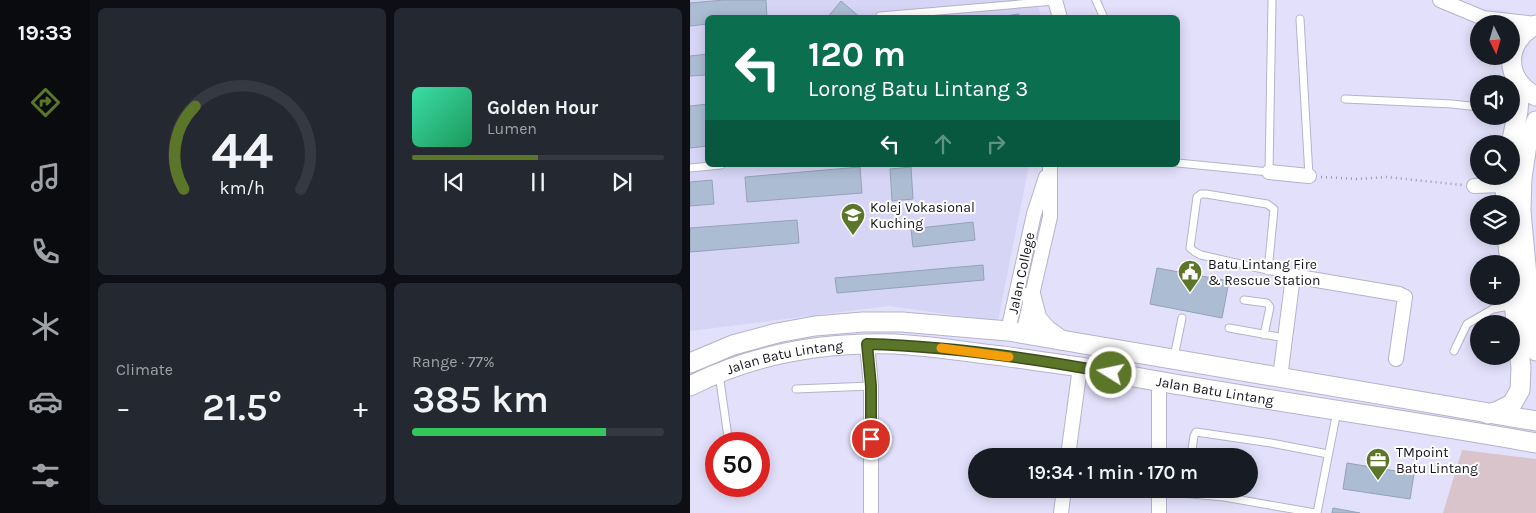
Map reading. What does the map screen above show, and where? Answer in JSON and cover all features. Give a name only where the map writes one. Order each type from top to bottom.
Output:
[{"type":"main road","points":[[1520,36],[1536,25]]},
{"type":"main road","points":[[1520,85],[1536,96]]},
{"type":"main road","points":[[1488,414],[1512,404],[1520,390],[1526,300],[1521,211],[1522,186],[1527,145],[1536,121]]},
{"type":"main road","points":[[1031,296],[1037,319],[1047,330],[1063,341]]},
{"type":"main road","points":[[1526,300],[1536,351]]},
{"type":"main road","name":"Jalan Batu Lintang","points":[[690,363],[733,345],[777,333],[815,326],[863,322],[902,322],[1014,337],[1063,341],[1536,421]]},
{"type":"main road","points":[[945,348],[958,346],[1002,346],[1014,337],[1024,351],[1057,364]]},
{"type":"main road","name":"Jalan Batu Lintang","points":[[690,386],[733,367],[805,349],[867,344],[897,344],[945,348],[1080,367],[1158,382],[1536,443]]},
{"type":"street","points":[[1055,0],[1059,15]]},
{"type":"street","points":[[1440,0],[1473,15]]},
{"type":"street","points":[[1520,24],[1536,25]]},
{"type":"street","name":"Jalan College","points":[[1014,337],[1034,214],[1048,167]]},
{"type":"street","points":[[1014,337],[1031,296],[1050,217],[1049,167]]},
{"type":"street","points":[[1269,172],[1309,176]]},
{"type":"street","points":[[1474,186],[1479,185]]},
{"type":"street","name":"Jalan College","points":[[1034,214],[1044,209],[1050,217]]},
{"type":"street","points":[[1280,378],[1294,276],[1399,294],[1405,297],[1396,359]]},
{"type":"street","points":[[867,344],[871,386],[871,511]]},
{"type":"street","points":[[1069,448],[1080,367]]},
{"type":"street","points":[[1158,382],[1159,448]]},
{"type":"street","points":[[1061,513],[1063,498]]},
{"type":"street","points":[[1159,498],[1159,513]]},
{"type":"lane","points":[[888,15],[972,4],[1055,0]]},
{"type":"lane","points":[[1096,0],[1103,15]]},
{"type":"lane","points":[[1180,163],[1269,172],[1272,0]]},
{"type":"lane","points":[[1300,19],[1309,176]]},
{"type":"lane","points":[[1345,99],[1470,106]]},
{"type":"lane","points":[[690,168],[705,167]]},
{"type":"lane","points":[[1268,271],[1274,209],[1267,204],[1206,194],[1201,194],[1197,197],[1190,248],[1201,255],[1268,271],[1294,276]]},
{"type":"lane","points":[[1244,300],[1267,303],[1270,308],[1264,335]]},
{"type":"lane","points":[[1454,351],[1466,324],[1494,309],[1526,300]]},
{"type":"lane","points":[[1173,360],[1182,318]]},
{"type":"lane","points":[[1229,328],[1286,338]]},
{"type":"lane","points":[[719,374],[727,432]]},
{"type":"lane","points":[[796,388],[871,386]]},
{"type":"lane","points":[[1230,498],[1316,513],[1337,411]]},
{"type":"lane","points":[[1192,448],[1196,432],[1202,432],[1328,454]]},
{"type":"path","points":[[1309,176],[1358,179],[1387,177],[1474,186]]},
{"type":"shaded area","name":"Kolej Vokasional Kuching","points":[[690,0],[1037,0],[1041,15],[705,15],[705,167],[1029,167],[998,321],[888,306],[690,331]]},
{"type":"shaded area","points":[[1462,450],[1536,459],[1536,513],[1443,513]]},
{"type":"building","points":[[724,0],[766,0],[767,15],[705,15],[705,24],[690,26],[690,3]]},
{"type":"building","points":[[841,1],[857,15],[829,15]]},
{"type":"building","points":[[705,54],[705,75],[690,76],[690,56]]},
{"type":"building","points":[[705,104],[705,146],[690,148],[690,106]]},
{"type":"building","points":[[860,167],[862,193],[747,202],[745,177]]},
{"type":"building","points":[[911,167],[913,199],[892,201],[890,169]]},
{"type":"building","points":[[712,180],[714,204],[690,206],[690,182]]},
{"type":"building","points":[[797,220],[799,243],[690,252],[690,228]]},
{"type":"building","points":[[973,222],[975,240],[913,247],[911,229]]},
{"type":"building","points":[[983,265],[984,280],[837,293],[835,278]]},
{"type":"building","name":"Batu Lintang Fire & Rescue Station","points":[[1157,268],[1229,281],[1222,318],[1150,304]]},
{"type":"building","name":"TMpoint Batu Lintang","points":[[1347,463],[1414,474],[1410,499],[1343,489]]},
{"type":"building","points":[[1333,508],[1360,513],[1332,513]]},
{"type":"slow traffic","points":[[941,348],[1009,357]]},
{"type":"place","name":"Kolej Vokasional Kuching","points":[[853,236]]},
{"type":"place","name":"Batu Lintang Fire & Rescue Station","points":[[1190,293]]},
{"type":"place","name":"TMpoint Batu Lintang","points":[[1378,481]]},
{"type":"route","points":[[871,439],[871,386],[867,344],[897,344],[945,348],[1111,373]]}]
